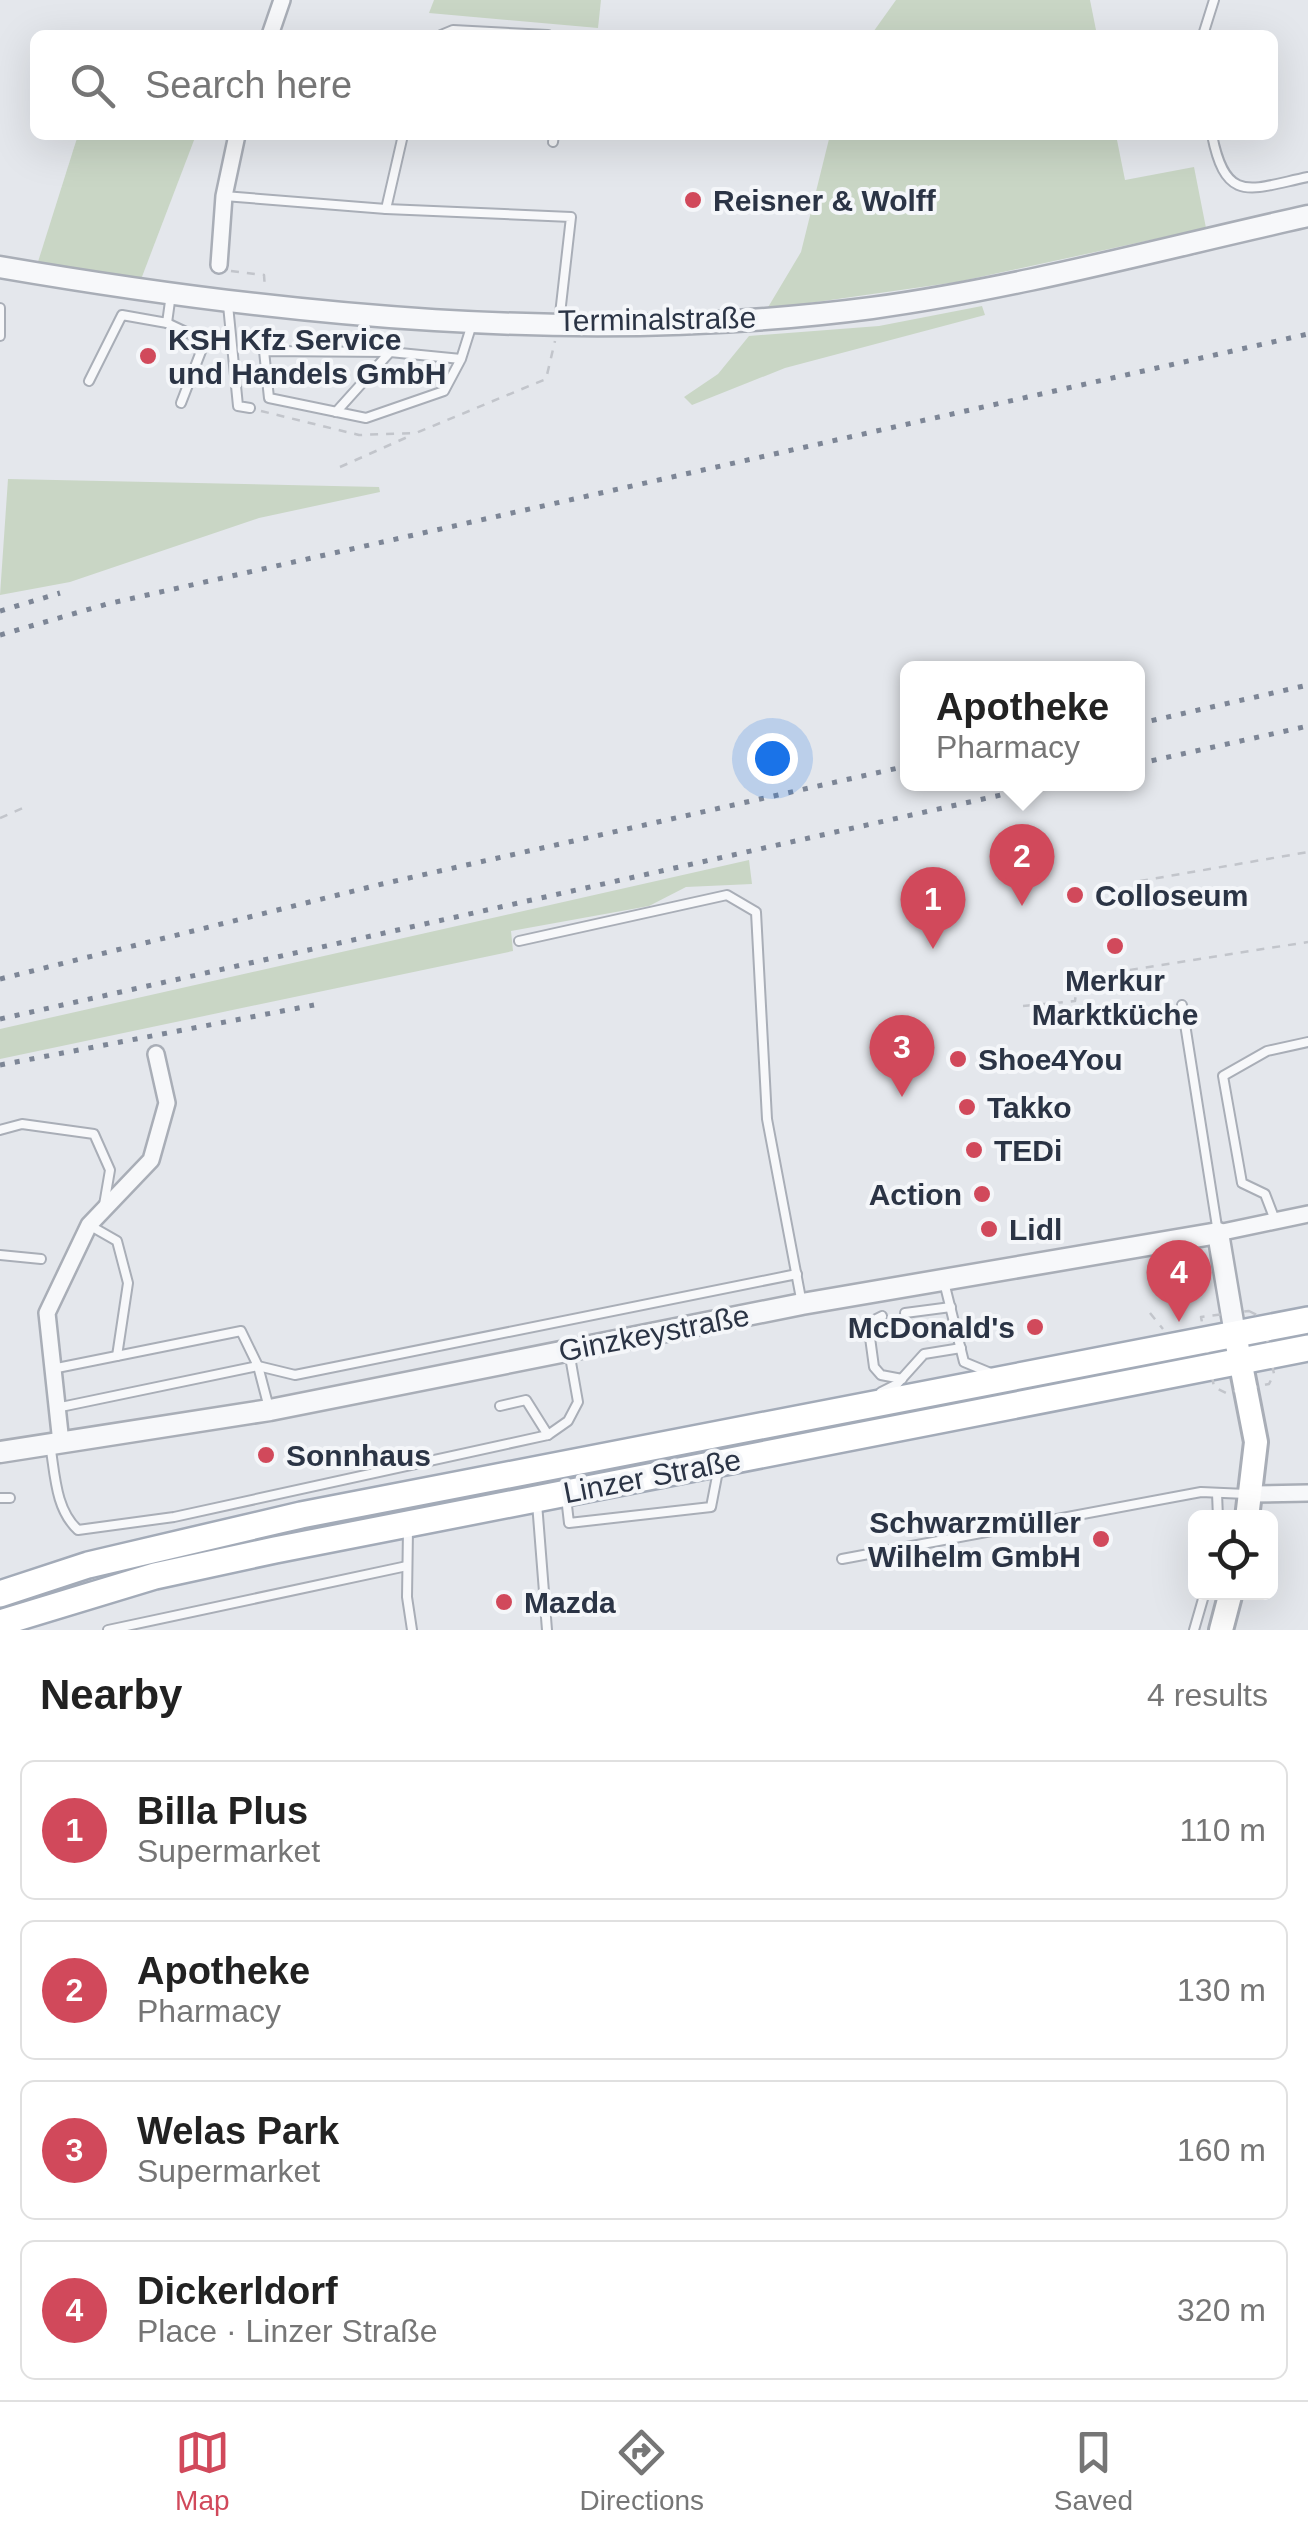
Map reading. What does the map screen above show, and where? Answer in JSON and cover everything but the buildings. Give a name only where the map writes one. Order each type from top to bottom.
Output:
[{"type":"main road","name":"Linzer Straße","points":[[0,1594],[88,1565],[300,1516],[1308,1320]]},
{"type":"main road","points":[[1236,1334],[1256,1442],[1249,1510]]},
{"type":"main road","name":"Linzer Straße","points":[[0,1623],[31,1618],[155,1576],[1308,1348]]},
{"type":"main road","points":[[1221,1630],[1229,1600]]},
{"type":"street","points":[[272,30],[282,0]]},
{"type":"street","points":[[220,266],[224,196],[236,140]]},
{"type":"street","name":"Terminalstraße","points":[[0,267],[266,305],[474,320],[658,322],[876,307],[1308,216]]},
{"type":"street","points":[[56,1444],[47,1313],[89,1224],[151,1160],[166,1103],[156,1054]]},
{"type":"street","name":"Ginzkeystraße","points":[[0,1452],[270,1410],[802,1304],[944,1282],[1308,1214]]},
{"type":"street","points":[[1218,1233],[1236,1334]]},
{"type":"street","points":[[1252,1494],[1308,1494]]},
{"type":"lane","points":[[1205,30],[1214,0]]},
{"type":"lane","points":[[386,210],[402,140]]},
{"type":"lane","points":[[1213,140],[1219,170],[1228,180],[1249,190],[1308,177]]},
{"type":"lane","points":[[224,196],[386,210],[572,217],[559,322]]},
{"type":"lane","points":[[167,323],[171,294]]},
{"type":"lane","points":[[228,301],[238,406],[250,408]]},
{"type":"lane","points":[[0,308],[0,336]]},
{"type":"lane","points":[[89,381],[122,314],[167,323],[205,341],[181,402]]},
{"type":"lane","points":[[461,359],[390,352],[264,351],[269,398],[366,418],[444,391],[461,359],[474,320]]},
{"type":"lane","points":[[336,412],[390,352]]},
{"type":"lane","points":[[519,941],[727,894],[756,912],[766,1120],[802,1304]]},
{"type":"lane","points":[[1182,1006],[1218,1233]]},
{"type":"lane","points":[[1276,1222],[1266,1194],[1242,1184],[1224,1076],[1267,1051],[1308,1042]]},
{"type":"lane","points":[[0,1130],[22,1124],[94,1134],[110,1170],[104,1206]]},
{"type":"lane","points":[[89,1224],[118,1240],[128,1284],[117,1356]]},
{"type":"lane","points":[[0,1255],[42,1259]]},
{"type":"lane","points":[[56,1408],[258,1366],[295,1375],[796,1274]]},
{"type":"lane","points":[[944,1282],[964,1362],[1006,1379]]},
{"type":"lane","points":[[904,1312],[951,1307]]},
{"type":"lane","points":[[882,1316],[868,1323],[874,1367],[881,1375],[902,1379]]},
{"type":"lane","points":[[535,1328],[540,1356]]},
{"type":"lane","points":[[52,1369],[241,1331],[258,1366],[270,1410]]},
{"type":"lane","points":[[868,1406],[874,1395],[902,1379],[924,1354],[961,1348]]},
{"type":"lane","points":[[56,1444],[66,1520],[78,1530],[174,1517],[548,1435],[568,1420],[578,1402],[568,1350]]},
{"type":"lane","points":[[500,1406],[526,1400],[548,1435]]},
{"type":"lane","points":[[566,1493],[569,1524],[711,1507],[720,1462]]},
{"type":"lane","points":[[842,1559],[1201,1492],[1252,1494]]},
{"type":"lane","points":[[1217,1493],[1218,1510]]},
{"type":"lane","points":[[537,1498],[546,1630]]},
{"type":"lane","points":[[409,1524],[412,1630]]},
{"type":"lane","points":[[108,1630],[408,1566]]},
{"type":"lane","points":[[1194,1630],[1203,1600]]},
{"type":"path","points":[[220,266],[264,275],[266,305]]},
{"type":"path","points":[[340,468],[416,433]]},
{"type":"path","points":[[0,818],[23,808]]},
{"type":"path","points":[[1140,880],[1308,852]]},
{"type":"path","points":[[1023,1006],[1075,1001],[1078,978],[1308,942]]},
{"type":"path","points":[[1150,1313],[1164,1330]]},
{"type":"green space","points":[[434,0],[601,0],[598,28],[429,13]]},
{"type":"green space","points":[[896,0],[1090,0],[1096,30],[875,30]]},
{"type":"green space","points":[[76,140],[194,140],[140,282],[37,265]]},
{"type":"green space","points":[[829,140],[1117,140],[1125,180],[1194,167],[1206,228],[957,282],[767,309],[801,252]]},
{"type":"green space","points":[[982,306],[985,315],[785,368],[692,405],[684,397],[718,374],[749,336],[879,326]]},
{"type":"green space","points":[[8,479],[379,487],[380,492],[259,518],[70,582],[0,595]]},
{"type":"green space","points":[[749,860],[752,884],[686,887],[649,906],[511,931],[513,951],[0,1059],[0,1029]]},
{"type":"railway","points":[[0,635],[107,604],[1308,334]]},
{"type":"railway","points":[[0,611],[60,593]]},
{"type":"railway","points":[[1145,722],[1308,685]]},
{"type":"railway","points":[[1145,762],[1308,726]]},
{"type":"railway","points":[[0,979],[382,884],[900,768]]},
{"type":"railway","points":[[0,1019],[1019,791]]},
{"type":"railway","points":[[0,1065],[314,1005]]},
{"type":"place","name":"Reisner & Wolff","points":[[693,200]]},
{"type":"place","name":"KSH Kfz Service und Handels GmbH","points":[[148,356]]},
{"type":"place","name":"Colloseum","points":[[1075,895]]},
{"type":"place","name":"Apotheke","points":[[1022,906]]},
{"type":"place","name":"Merkur Marktküche","points":[[1115,946]]},
{"type":"place","name":"Billa Plus","points":[[933,949]]},
{"type":"place","name":"Shoe4You","points":[[958,1059]]},
{"type":"place","name":"Welas Park","points":[[902,1097]]},
{"type":"place","name":"Takko","points":[[967,1107]]},
{"type":"place","name":"TEDi","points":[[974,1150]]},
{"type":"place","name":"Action","points":[[982,1194]]},
{"type":"place","name":"Lidl","points":[[989,1229]]},
{"type":"place","name":"Dickerldorf","points":[[1179,1322]]},
{"type":"place","name":"McDonald's","points":[[1035,1327]]},
{"type":"place","name":"Sonnhaus","points":[[266,1455]]},
{"type":"place","name":"Schwarzmüller Wilhelm GmbH","points":[[1101,1539]]},
{"type":"place","name":"Mazda","points":[[504,1602]]}]
